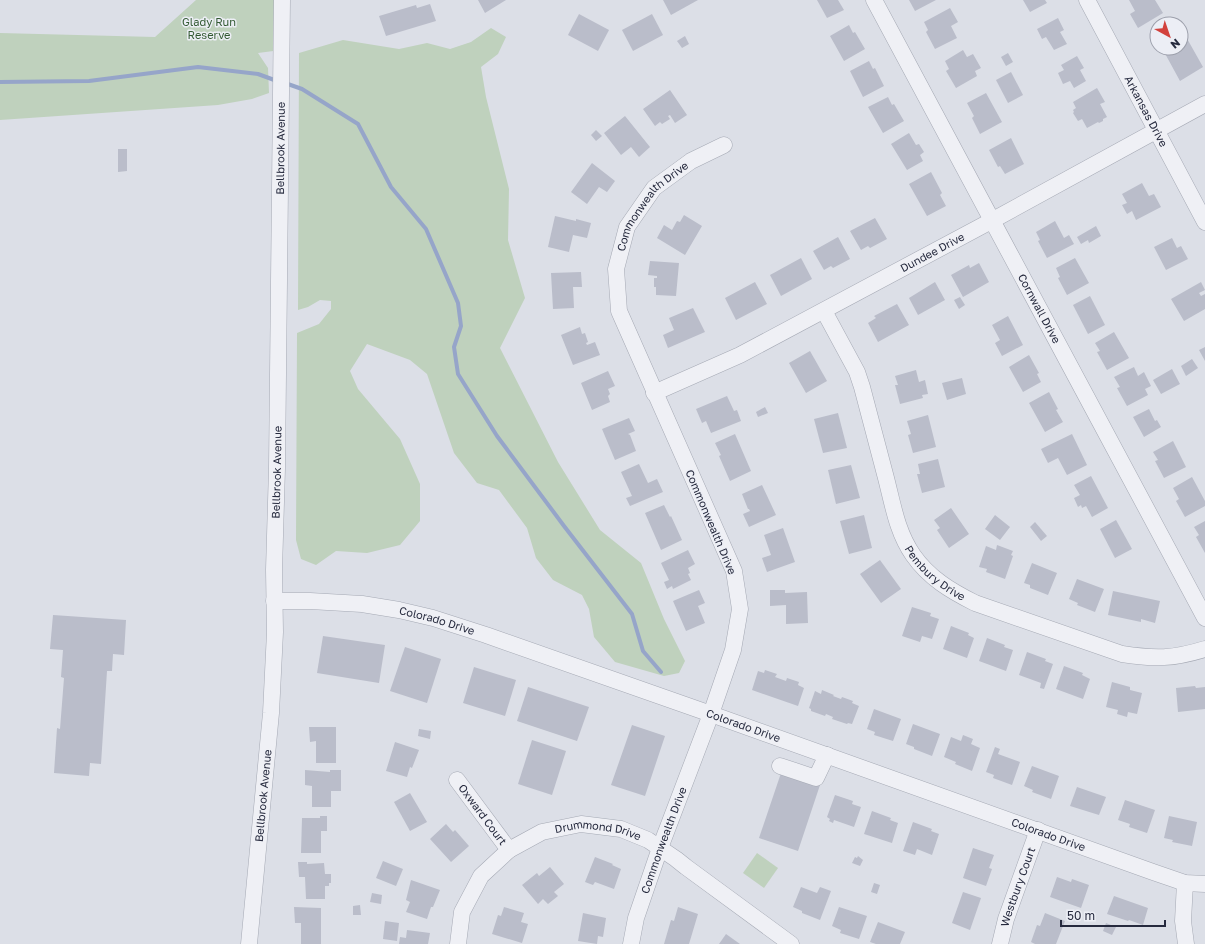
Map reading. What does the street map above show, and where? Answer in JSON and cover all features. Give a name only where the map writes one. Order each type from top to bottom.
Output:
[{"type":"street","name":"Bellbrook Avenue","points":[[249,944],[271,713],[275,632],[274,601],[282,0]]},
{"type":"street","name":"Cornwall Drive","points":[[874,0],[1205,618]]},
{"type":"street","name":"Arkansas Drive","points":[[1087,0],[1205,222]]},
{"type":"street","name":"Dundee Drive","points":[[654,393],[740,355],[824,311],[1205,104]]},
{"type":"street","name":"Commonwealth Drive","points":[[631,944],[636,918],[660,848],[711,714],[733,650],[740,609],[734,571],[619,311],[616,269],[627,228],[654,188],[691,161],[724,145]]},
{"type":"street","name":"Pembury Drive","points":[[824,311],[856,372],[862,387],[899,530],[914,556],[938,581],[952,591],[975,603],[1122,654],[1146,658],[1170,657],[1184,656],[1205,649]]},
{"type":"street","name":"Colorado Drive","points":[[274,601],[310,601],[362,604],[399,610],[433,618],[486,635],[711,714],[1185,883],[1205,884]]},
{"type":"street","points":[[780,766],[816,778],[827,755]]},
{"type":"street","name":"Oxward Court","points":[[457,780],[509,850]]},
{"type":"street","name":"Drummond Drive","points":[[458,944],[462,912],[481,876],[509,850],[542,832],[582,824],[621,829],[648,840],[791,944]]},
{"type":"street","name":"Westbury Court","points":[[1000,944],[1006,918],[1038,830]]},
{"type":"street","points":[[1185,883],[1183,921],[1186,944]]},
{"type":"green space","name":"Glady Run Reserve","points":[[196,0],[281,0],[281,50],[258,53],[268,68],[269,93],[252,99],[218,105],[0,120],[0,33],[155,37]]},
{"type":"green space","points":[[491,28],[506,37],[498,54],[481,67],[486,97],[509,189],[508,240],[525,298],[500,348],[558,462],[600,530],[641,563],[664,619],[685,661],[679,673],[664,676],[615,662],[594,637],[589,609],[582,595],[553,580],[536,558],[527,528],[499,490],[477,483],[454,453],[427,374],[410,360],[367,344],[350,371],[358,389],[400,439],[420,484],[420,521],[400,545],[367,553],[336,551],[316,565],[301,559],[296,540],[297,333],[319,324],[331,309],[331,301],[320,300],[308,307],[298,310],[299,53],[343,40],[399,49],[427,43],[450,49],[471,42]]},
{"type":"green space","points":[[757,853],[778,868],[764,888],[743,873]]},
{"type":"building","points":[[478,0],[506,0],[485,13]]},
{"type":"building","points":[[663,0],[698,0],[671,15]]},
{"type":"building","points":[[817,0],[838,0],[844,10],[827,18]]},
{"type":"building","points":[[909,0],[936,0],[915,11]]},
{"type":"building","points":[[1023,0],[1045,0],[1047,3],[1030,12]]},
{"type":"building","points":[[1129,0],[1155,0],[1163,13],[1158,16],[1149,16],[1149,21],[1138,28],[1130,14],[1135,11]]},
{"type":"building","points":[[430,4],[436,21],[386,36],[379,16],[416,5],[417,8]]},
{"type":"building","points":[[950,8],[958,22],[951,26],[957,38],[935,49],[926,32],[928,30],[924,22]]},
{"type":"building","points":[[579,14],[609,30],[598,51],[568,35]]},
{"type":"building","points":[[652,14],[663,35],[633,51],[622,30]]},
{"type":"building","points":[[1058,18],[1064,30],[1060,32],[1067,44],[1054,50],[1046,37],[1042,39],[1037,29]]},
{"type":"building","points":[[849,25],[865,49],[844,61],[830,36]]},
{"type":"building","points":[[685,36],[689,44],[682,48],[677,41]]},
{"type":"building","points":[[1189,42],[1203,67],[1180,81],[1166,56],[1189,56]]},
{"type":"building","points":[[963,50],[967,57],[973,54],[981,68],[975,71],[977,76],[956,88],[946,71],[949,69],[945,61]]},
{"type":"building","points":[[1008,53],[1013,62],[1006,66],[1001,57]]},
{"type":"building","points":[[1077,56],[1084,68],[1080,70],[1086,81],[1074,88],[1070,81],[1063,84],[1058,73],[1064,70],[1061,65]]},
{"type":"building","points":[[869,61],[873,69],[875,68],[884,86],[863,97],[850,71]]},
{"type":"building","points":[[1011,72],[1023,95],[1008,103],[996,80]]},
{"type":"building","points":[[1097,88],[1105,102],[1100,104],[1107,117],[1103,119],[1103,121],[1087,128],[1082,119],[1078,121],[1073,113],[1073,110],[1076,108],[1073,102]]},
{"type":"building","points":[[670,90],[687,115],[675,123],[670,115],[668,116],[670,119],[662,124],[660,122],[655,126],[643,109]]},
{"type":"building","points":[[986,93],[1002,122],[980,134],[972,118],[974,116],[967,103]]},
{"type":"building","points":[[888,97],[904,121],[883,133],[868,107]]},
{"type":"building","points":[[625,116],[650,147],[639,157],[631,147],[621,155],[604,133]]},
{"type":"building","points":[[596,130],[602,136],[596,141],[591,135]]},
{"type":"building","points":[[909,133],[916,145],[919,144],[924,152],[920,155],[923,161],[907,170],[891,144]]},
{"type":"building","points":[[1011,138],[1024,164],[1005,174],[1000,166],[998,167],[989,150]]},
{"type":"building","points":[[118,149],[127,149],[127,171],[118,172]]},
{"type":"building","points":[[592,163],[615,181],[607,192],[599,187],[587,204],[571,192]]},
{"type":"building","points":[[931,172],[942,193],[940,195],[946,206],[927,216],[909,184]]},
{"type":"building","points":[[1142,183],[1149,196],[1154,194],[1161,207],[1136,220],[1132,211],[1127,214],[1122,205],[1127,203],[1122,194]]},
{"type":"building","points":[[684,215],[702,226],[685,255],[657,238],[664,225],[672,230],[677,221],[680,222]]},
{"type":"building","points":[[555,216],[591,223],[587,238],[573,235],[569,252],[548,247]]},
{"type":"building","points":[[875,218],[887,239],[870,248],[868,246],[861,250],[850,231]]},
{"type":"building","points":[[1055,221],[1064,238],[1069,235],[1074,244],[1047,258],[1038,241],[1040,240],[1036,232]]},
{"type":"building","points":[[1096,226],[1101,236],[1089,243],[1088,240],[1081,244],[1077,237]]},
{"type":"building","points":[[838,237],[850,259],[833,268],[831,266],[824,270],[813,251]]},
{"type":"building","points":[[1172,238],[1177,248],[1181,246],[1188,259],[1166,270],[1154,247]]},
{"type":"building","points":[[801,258],[812,279],[781,296],[770,275]]},
{"type":"building","points":[[1075,258],[1089,283],[1067,295],[1058,278],[1060,277],[1056,268]]},
{"type":"building","points":[[650,261],[679,263],[676,296],[656,295],[654,278],[657,278],[657,276],[648,275]]},
{"type":"building","points":[[979,263],[989,282],[963,297],[951,275],[969,265],[970,268]]},
{"type":"building","points":[[581,272],[582,287],[573,287],[574,308],[553,309],[551,273]]},
{"type":"building","points":[[755,282],[767,304],[736,320],[725,298]]},
{"type":"building","points":[[935,282],[945,300],[918,315],[909,298]]},
{"type":"building","points":[[1201,282],[1205,290],[1199,293],[1201,296],[1205,294],[1205,309],[1184,321],[1171,299]]},
{"type":"building","points":[[1090,296],[1105,325],[1088,334],[1073,305]]},
{"type":"building","points":[[960,297],[965,305],[959,309],[954,300]]},
{"type":"building","points":[[897,304],[909,325],[878,342],[868,323],[876,318],[874,316]]},
{"type":"building","points":[[693,308],[705,332],[668,348],[663,335],[674,330],[669,318]]},
{"type":"building","points":[[1008,316],[1023,345],[1002,356],[995,343],[1000,340],[992,325]]},
{"type":"building","points":[[580,327],[582,334],[585,333],[588,342],[586,343],[587,345],[595,342],[600,355],[573,365],[561,335]]},
{"type":"building","points":[[1114,332],[1129,358],[1107,370],[1097,352],[1100,351],[1095,343]]},
{"type":"building","points":[[1205,347],[1205,361],[1199,350]]},
{"type":"building","points":[[810,351],[827,381],[806,393],[789,363]]},
{"type":"building","points":[[1029,355],[1039,373],[1037,374],[1041,382],[1023,392],[1009,367]]},
{"type":"building","points":[[1192,359],[1198,368],[1186,376],[1181,366]]},
{"type":"building","points":[[1134,367],[1138,376],[1144,372],[1151,386],[1145,389],[1148,395],[1127,406],[1117,388],[1120,387],[1114,377]]},
{"type":"building","points":[[1172,369],[1180,384],[1161,394],[1153,380]]},
{"type":"building","points":[[916,370],[919,382],[925,380],[928,394],[922,395],[923,398],[900,404],[895,385],[898,385],[895,376]]},
{"type":"building","points":[[608,371],[615,386],[608,389],[610,394],[608,396],[610,402],[592,410],[581,383]]},
{"type":"building","points":[[962,378],[966,394],[947,400],[942,383]]},
{"type":"building","points":[[1049,392],[1058,409],[1056,410],[1063,422],[1045,432],[1029,403]]},
{"type":"building","points":[[727,396],[734,411],[737,410],[741,421],[711,433],[706,421],[702,423],[696,409]]},
{"type":"building","points":[[765,407],[768,413],[758,417],[756,412]]},
{"type":"building","points":[[1149,409],[1155,421],[1157,420],[1161,427],[1144,437],[1133,417]]},
{"type":"building","points":[[838,413],[847,448],[823,453],[814,419]]},
{"type":"building","points":[[928,415],[936,447],[913,453],[908,435],[911,434],[907,421]]},
{"type":"building","points":[[629,418],[635,431],[628,434],[630,435],[636,451],[615,460],[602,429]]},
{"type":"building","points":[[735,434],[751,471],[730,481],[715,443]]},
{"type":"building","points":[[1072,434],[1087,465],[1067,475],[1058,458],[1048,463],[1041,449]]},
{"type":"building","points":[[1173,441],[1186,467],[1164,478],[1155,461],[1158,460],[1153,452]]},
{"type":"building","points":[[938,459],[945,487],[922,493],[917,474],[920,474],[918,464]]},
{"type":"building","points":[[639,464],[648,483],[657,479],[663,492],[630,506],[626,498],[632,496],[621,472]]},
{"type":"building","points":[[851,465],[860,498],[836,504],[828,470]]},
{"type":"building","points":[[1091,476],[1108,508],[1092,517],[1086,506],[1082,508],[1081,505],[1078,507],[1074,498],[1080,495],[1074,485]]},
{"type":"building","points":[[1192,477],[1205,501],[1205,506],[1185,517],[1176,501],[1179,499],[1173,488]]},
{"type":"building","points":[[762,485],[776,515],[749,527],[743,514],[750,511],[742,494]]},
{"type":"building","points":[[664,505],[682,540],[661,550],[645,513]]},
{"type":"building","points":[[951,508],[969,534],[949,548],[937,530],[940,528],[934,520]]},
{"type":"building","points":[[864,515],[872,548],[849,554],[840,521]]},
{"type":"building","points":[[995,515],[1010,527],[1000,540],[985,529]]},
{"type":"building","points":[[1116,520],[1132,549],[1115,558],[1100,529]]},
{"type":"building","points":[[1205,521],[1205,553],[1196,537],[1199,535],[1194,527]]},
{"type":"building","points":[[1035,522],[1047,536],[1041,541],[1030,527]]},
{"type":"building","points":[[783,528],[795,562],[767,572],[762,558],[771,555],[764,535]]},
{"type":"building","points":[[997,545],[1013,551],[1011,555],[1013,556],[1005,579],[986,572],[987,569],[979,567],[986,546],[996,550]]},
{"type":"building","points":[[688,550],[695,564],[688,568],[690,573],[688,574],[691,580],[673,589],[672,586],[667,589],[664,582],[669,580],[661,563]]},
{"type":"building","points":[[880,560],[901,589],[881,603],[860,574]]},
{"type":"building","points":[[1032,563],[1057,573],[1048,595],[1030,588],[1030,585],[1024,583]]},
{"type":"building","points":[[1077,579],[1104,589],[1095,612],[1077,605],[1078,603],[1069,599]]},
{"type":"building","points":[[699,590],[705,603],[698,606],[705,623],[686,631],[673,601]]},
{"type":"building","points":[[770,590],[785,590],[785,593],[807,592],[808,623],[786,624],[786,605],[770,606]]},
{"type":"building","points":[[1113,591],[1160,601],[1155,623],[1141,619],[1141,622],[1108,615]]},
{"type":"building","points":[[912,607],[931,613],[930,616],[939,619],[932,639],[922,636],[920,642],[902,636]]},
{"type":"building","points":[[53,615],[126,620],[124,655],[113,654],[112,671],[107,671],[101,764],[90,763],[89,776],[54,773],[57,728],[60,729],[64,678],[61,677],[63,650],[50,649]]},
{"type":"building","points":[[951,626],[969,633],[968,635],[974,638],[967,658],[943,649]]},
{"type":"building","points":[[323,636],[385,645],[379,683],[317,673]]},
{"type":"building","points":[[987,638],[1013,650],[1006,671],[979,661]]},
{"type":"building","points":[[405,647],[441,659],[427,703],[390,691]]},
{"type":"building","points":[[1027,652],[1046,659],[1045,661],[1053,664],[1044,689],[1040,688],[1041,683],[1019,675]]},
{"type":"building","points":[[1064,666],[1083,673],[1082,675],[1090,679],[1083,699],[1056,689]]},
{"type":"building","points":[[474,667],[516,680],[505,716],[463,703]]},
{"type":"building","points":[[765,670],[777,674],[775,677],[786,681],[787,678],[799,682],[798,685],[804,688],[798,706],[752,690],[758,671],[764,673]]},
{"type":"building","points":[[1112,682],[1130,687],[1130,690],[1142,693],[1137,714],[1128,712],[1127,717],[1117,714],[1118,710],[1106,707]]},
{"type":"building","points":[[1195,686],[1196,688],[1205,687],[1205,709],[1178,712],[1176,688]]},
{"type":"building","points":[[528,687],[589,707],[577,741],[517,721]]},
{"type":"building","points":[[822,690],[841,699],[842,697],[853,701],[852,703],[859,706],[852,724],[847,724],[832,719],[833,717],[826,714],[825,716],[811,711],[809,708],[815,691],[821,694]]},
{"type":"building","points":[[874,709],[901,719],[893,741],[874,735],[875,732],[867,729]]},
{"type":"building","points":[[913,724],[940,734],[932,756],[906,744]]},
{"type":"building","points":[[632,725],[665,736],[645,796],[611,785]]},
{"type":"building","points":[[309,727],[336,727],[336,763],[316,763],[316,741],[310,742]]},
{"type":"building","points":[[419,729],[431,731],[430,739],[418,736]]},
{"type":"building","points":[[963,735],[973,739],[971,744],[980,748],[972,771],[955,764],[956,762],[944,757],[951,737],[961,741]]},
{"type":"building","points":[[532,740],[566,751],[552,795],[518,784]]},
{"type":"building","points":[[395,742],[419,750],[412,768],[410,767],[407,777],[386,771]]},
{"type":"building","points":[[995,747],[1000,749],[998,754],[1020,762],[1012,785],[993,778],[994,775],[986,772]]},
{"type":"building","points":[[1032,766],[1059,776],[1051,799],[1032,792],[1033,790],[1024,786]]},
{"type":"building","points":[[305,770],[330,772],[330,770],[341,770],[341,791],[331,791],[331,807],[312,807],[312,786],[305,785]]},
{"type":"building","points":[[782,770],[821,782],[798,851],[759,838]]},
{"type":"building","points":[[1077,787],[1106,797],[1099,815],[1070,806]]},
{"type":"building","points":[[410,793],[427,822],[410,831],[394,802]]},
{"type":"building","points":[[835,795],[853,801],[852,804],[861,807],[854,827],[834,820],[833,823],[829,821],[830,819],[827,817]]},
{"type":"building","points":[[1125,800],[1155,810],[1147,833],[1129,827],[1130,824],[1118,820]]},
{"type":"building","points":[[872,811],[891,818],[890,820],[898,823],[892,843],[864,834]]},
{"type":"building","points":[[320,816],[327,816],[327,831],[321,831],[321,853],[301,853],[302,818],[320,818]]},
{"type":"building","points":[[1169,816],[1197,822],[1192,846],[1172,842],[1173,840],[1164,838]]},
{"type":"building","points":[[913,822],[932,829],[931,831],[939,834],[932,855],[917,849],[915,855],[903,851]]},
{"type":"building","points":[[446,824],[453,832],[455,830],[469,846],[451,862],[430,839]]},
{"type":"building","points":[[973,848],[994,855],[989,868],[992,869],[986,886],[963,878]]},
{"type":"building","points":[[858,856],[863,860],[860,866],[852,863],[855,857],[857,858]]},
{"type":"building","points":[[595,857],[621,869],[614,889],[595,882],[593,885],[585,882]]},
{"type":"building","points":[[383,861],[403,869],[396,886],[376,878]]},
{"type":"building","points":[[298,862],[307,862],[307,864],[324,863],[325,874],[331,874],[331,883],[329,883],[329,886],[325,886],[325,899],[306,899],[305,877],[299,877]]},
{"type":"building","points":[[550,867],[564,884],[554,892],[558,896],[548,904],[543,899],[538,904],[522,885],[537,873],[539,876]]},
{"type":"building","points":[[1057,877],[1071,882],[1072,879],[1089,885],[1081,908],[1050,897]]},
{"type":"building","points":[[411,880],[440,890],[433,907],[431,907],[427,919],[406,912],[410,902],[406,900]]},
{"type":"building","points":[[874,883],[880,885],[877,894],[871,892]]},
{"type":"building","points":[[801,887],[817,893],[820,887],[831,891],[820,920],[802,913],[802,911],[793,907]]},
{"type":"building","points":[[963,892],[981,898],[970,930],[952,923]]},
{"type":"building","points":[[372,893],[382,895],[381,904],[370,902]]},
{"type":"building","points":[[1114,896],[1148,908],[1143,925],[1107,914]]},
{"type":"building","points":[[360,905],[361,915],[353,915],[353,906]]},
{"type":"building","points":[[294,907],[321,908],[321,944],[301,944],[301,923],[295,923]]},
{"type":"building","points":[[504,907],[524,913],[521,922],[528,924],[522,943],[492,934],[498,915],[501,916]]},
{"type":"building","points":[[678,907],[698,914],[689,944],[664,944],[671,920],[674,921]]},
{"type":"building","points":[[839,907],[867,916],[859,939],[840,933],[841,930],[832,926]]},
{"type":"building","points":[[583,913],[606,918],[603,937],[598,936],[597,944],[578,941]]},
{"type":"building","points":[[1045,913],[1065,921],[1056,944],[1035,944],[1031,942],[1037,925],[1040,926]]},
{"type":"building","points":[[385,921],[399,923],[397,941],[383,939]]},
{"type":"building","points":[[878,922],[905,932],[900,944],[876,944],[870,942]]},
{"type":"building","points":[[1106,923],[1116,927],[1112,935],[1103,931]]},
{"type":"building","points":[[407,930],[430,933],[428,944],[399,944],[400,937],[406,938]]},
{"type":"building","points":[[726,934],[740,944],[719,944]]},
{"type":"waterway","points":[[0,82],[89,81],[198,67],[258,74],[277,81]]},
{"type":"waterway","points":[[285,83],[302,89],[358,124],[391,187],[426,229],[458,303],[461,326],[454,347],[458,374],[497,436],[632,614],[643,651],[661,672]]}]
